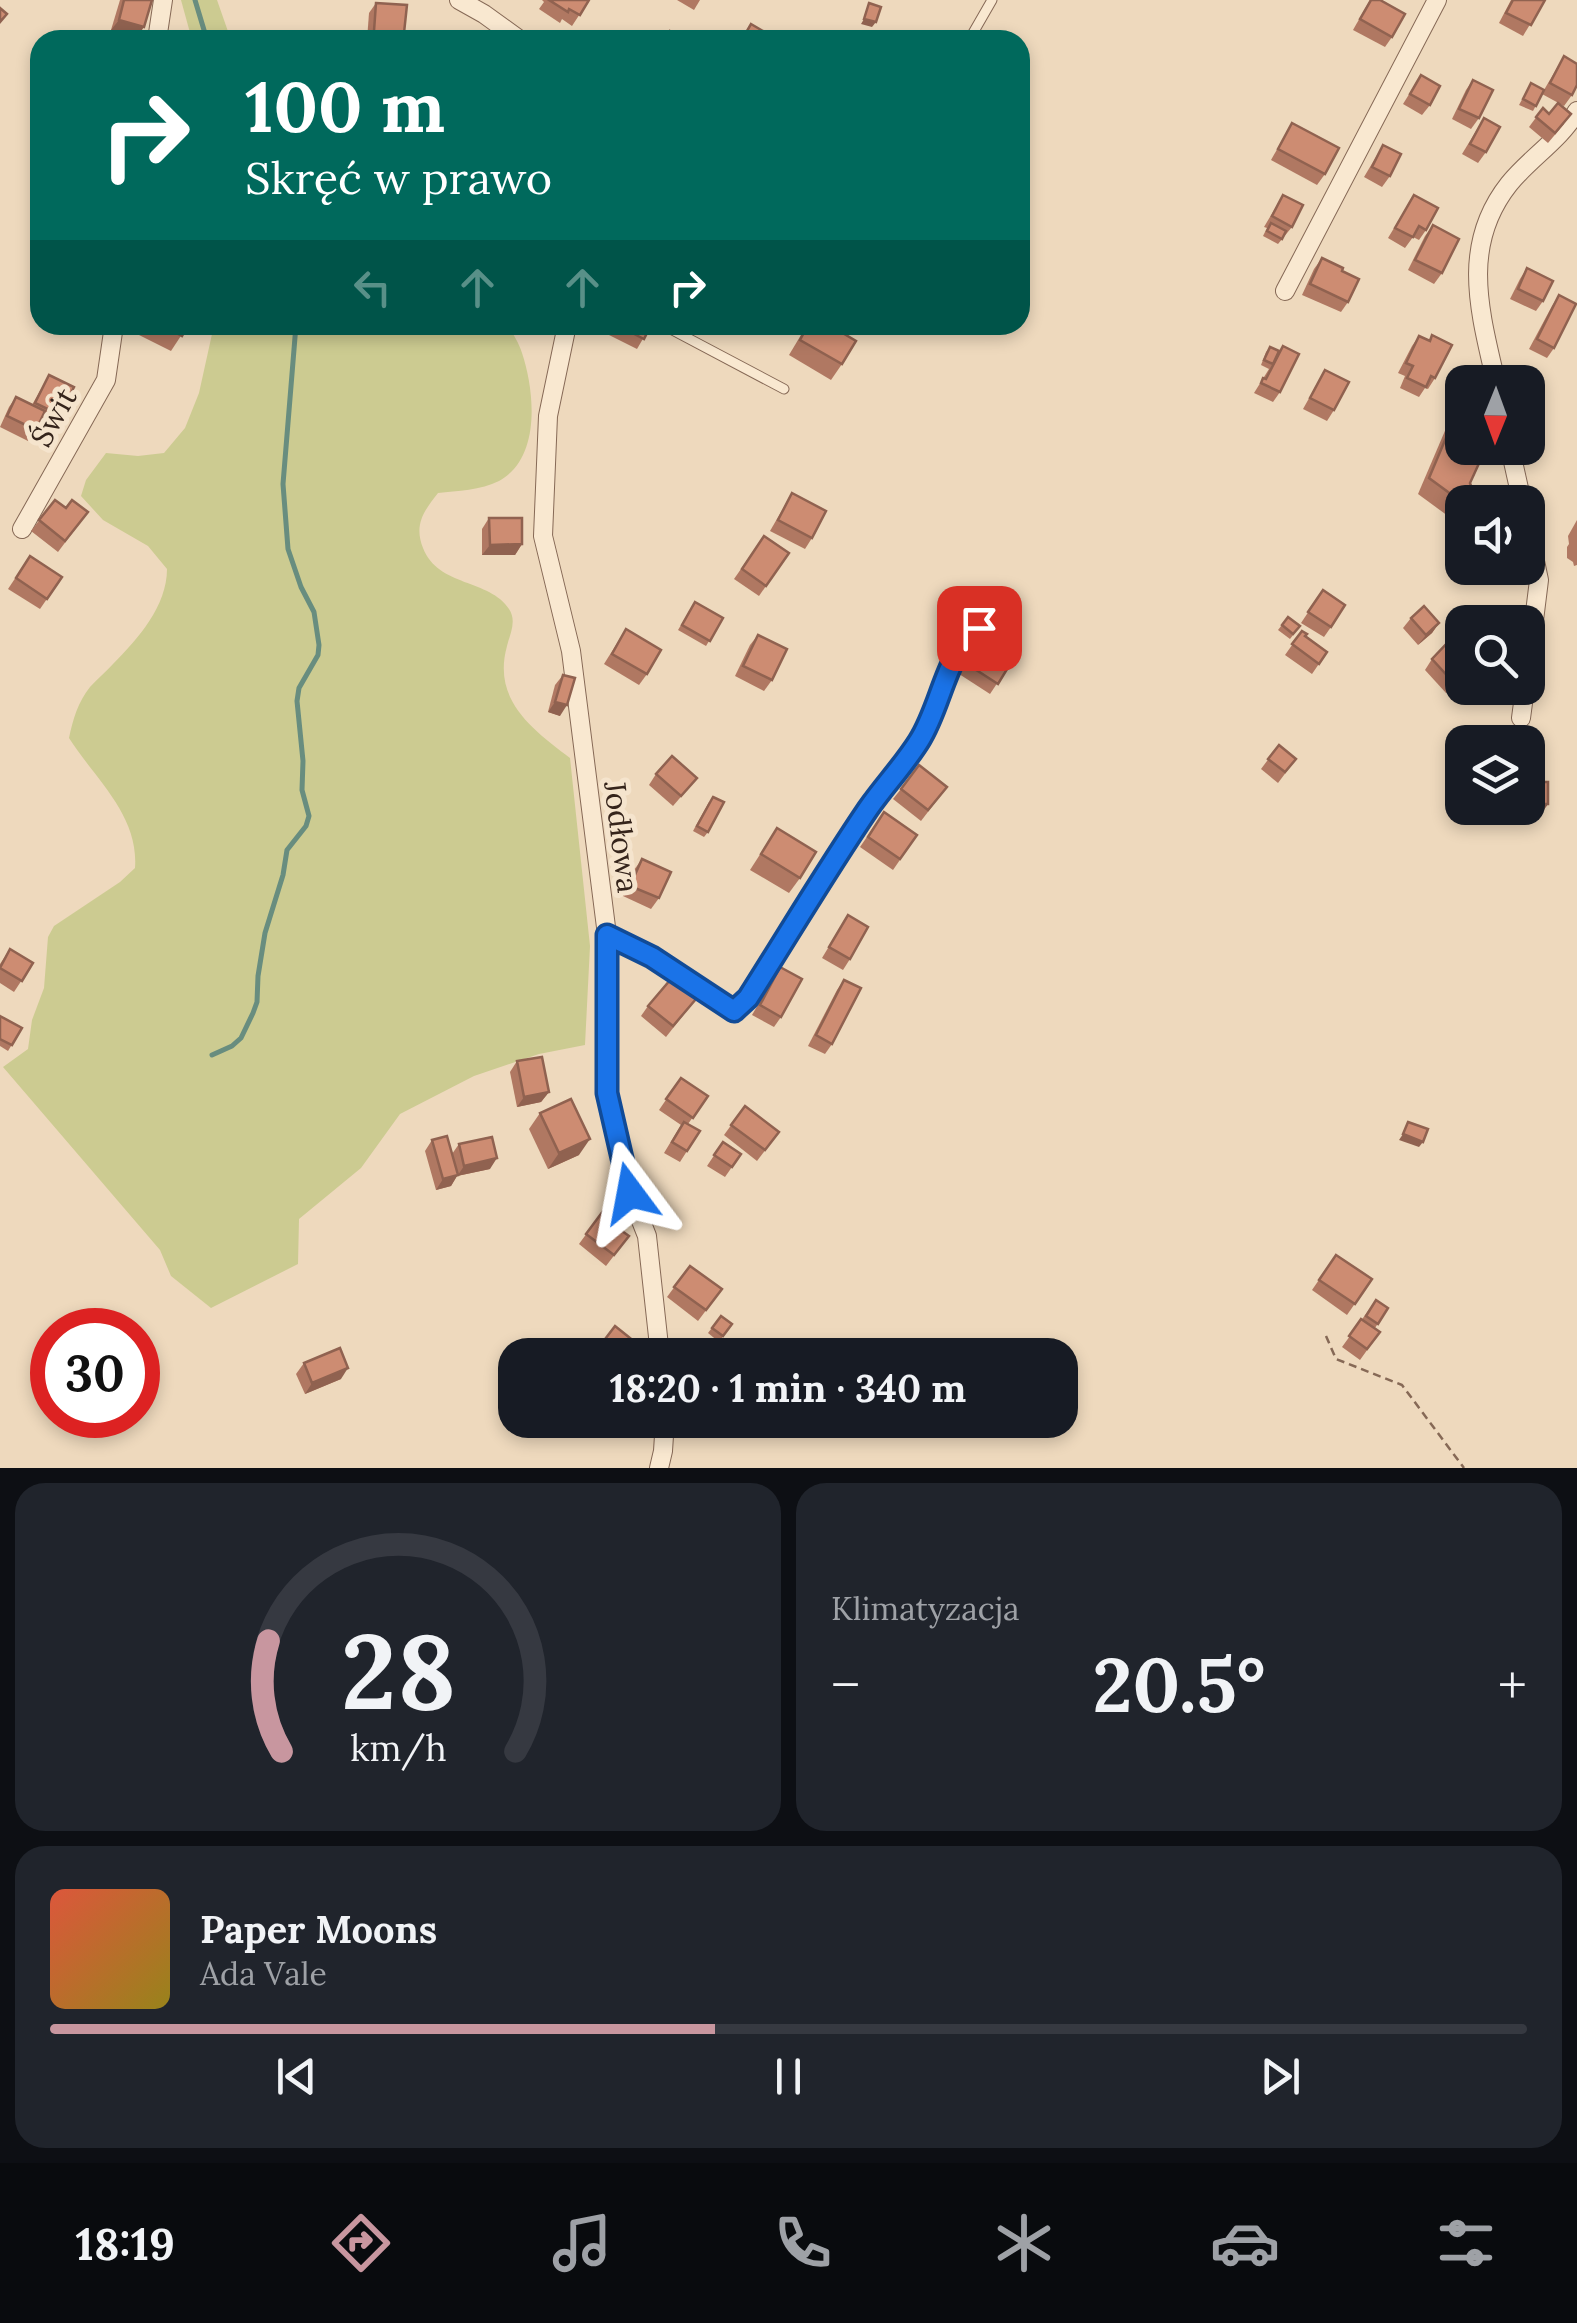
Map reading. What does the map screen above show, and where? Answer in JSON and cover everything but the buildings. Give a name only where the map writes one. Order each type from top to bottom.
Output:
[{"type":"street","points":[[159,30],[163,0]]},
{"type":"street","points":[[459,0],[506,30]]},
{"type":"street","points":[[1284,291],[1437,0]]},
{"type":"street","points":[[1492,365],[1478,303],[1478,259],[1486,219],[1510,183],[1568,126],[1577,111]]},
{"type":"street","name":"Świt","points":[[22,529],[106,380],[113,335]]},
{"type":"street","name":"Jodłowa","points":[[565,335],[548,416],[543,536],[571,651],[607,935],[607,1093],[630,1193],[647,1236],[658,1338]]},
{"type":"street","points":[[607,935],[652,957],[734,1011],[748,998],[869,808],[918,743],[964,638],[979,628]]},
{"type":"street","points":[[1522,718],[1523,705]]},
{"type":"street","points":[[659,1468],[664,1438]]},
{"type":"lane","points":[[974,30],[992,0]]},
{"type":"lane","points":[[682,335],[784,389]]},
{"type":"path","points":[[1326,1336],[1336,1360],[1402,1385],[1464,1468]]},
{"type":"shaded area","points":[[181,0],[217,0],[228,30],[189,30]]},
{"type":"shaded area","points":[[212,335],[513,335],[521,349],[532,405],[522,457],[513,470],[492,484],[438,493],[424,513],[419,532],[430,561],[440,570],[490,592],[509,609],[512,628],[504,665],[510,698],[529,724],[570,758],[590,946],[585,1045],[539,1054],[474,1076],[400,1114],[361,1168],[299,1219],[298,1264],[211,1308],[171,1276],[160,1250],[3,1067],[28,1049],[32,1020],[44,988],[48,937],[54,926],[135,868],[130,831],[123,814],[69,738],[86,693],[132,644],[157,609],[167,569],[148,546],[103,520],[81,496],[86,480],[106,453],[164,453],[185,428],[199,393]]},
{"type":"waterway","points":[[195,0],[204,30]]},
{"type":"waterway","points":[[212,1055],[241,1038],[253,1013],[265,933],[287,850],[309,816],[302,790],[297,701],[319,645],[314,612],[288,549],[283,484],[295,335]]},
{"type":"route","points":[[630,1193],[607,1093],[607,935],[652,957],[734,1011],[748,998],[869,808],[918,743],[964,638],[979,628]]}]
